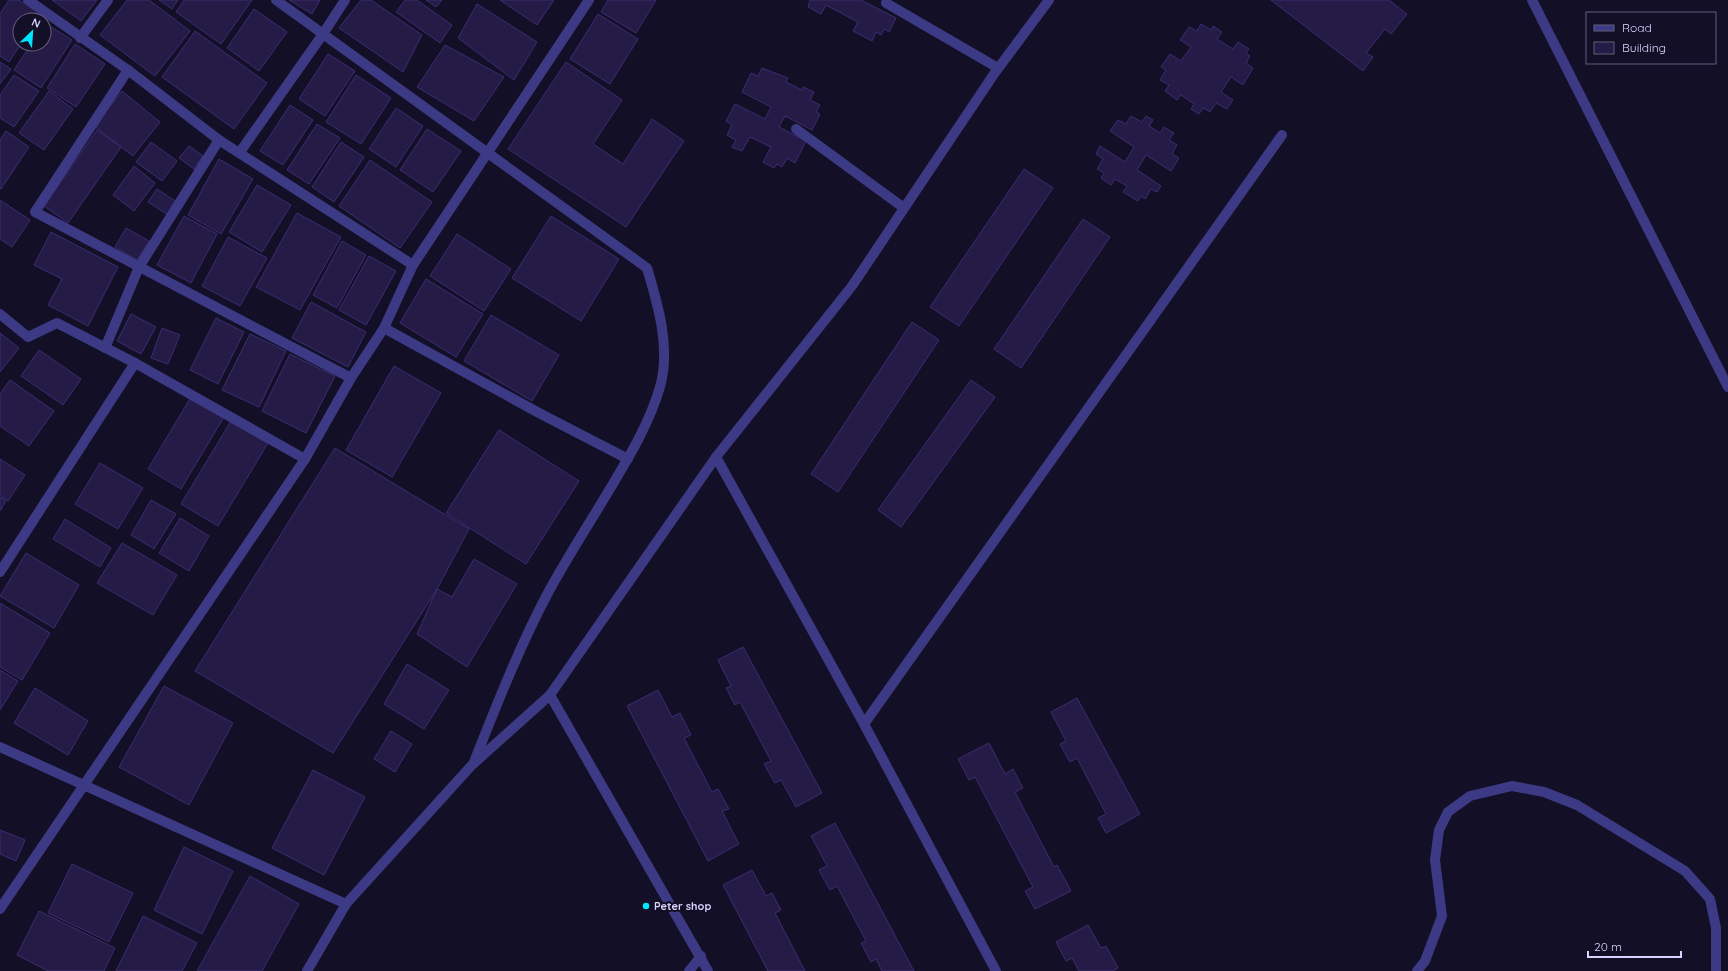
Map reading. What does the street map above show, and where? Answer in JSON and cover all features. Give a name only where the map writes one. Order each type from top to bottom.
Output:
[{"type":"street","points":[[28,0],[80,38],[128,70],[219,140],[240,152],[413,265]]},
{"type":"street","points":[[80,38],[108,0]]},
{"type":"street","points":[[276,0],[647,268],[659,309],[664,357],[660,386],[645,426],[628,459],[546,597],[524,642],[472,765]]},
{"type":"street","points":[[240,152],[323,34],[345,0]]},
{"type":"street","points":[[0,909],[305,459],[351,378],[384,328],[413,265],[590,0]]},
{"type":"street","points":[[307,971],[346,904],[472,765],[550,695],[716,457],[852,286],[998,68],[1049,0]]},
{"type":"street","points":[[1532,0],[1728,386]]},
{"type":"street","points":[[886,3],[998,68]]},
{"type":"street","points":[[128,70],[35,212],[351,378]]},
{"type":"street","points":[[796,129],[904,208]]},
{"type":"street","points":[[864,724],[1282,135]]},
{"type":"street","points":[[105,348],[139,267],[219,140]]},
{"type":"street","points":[[0,314],[28,337],[57,322],[135,363],[305,459]]},
{"type":"street","points":[[384,328],[539,413],[628,459]]},
{"type":"street","points":[[0,572],[135,363]]},
{"type":"street","points":[[716,457],[864,724],[996,971]]},
{"type":"street","points":[[550,695],[701,956],[708,971]]},
{"type":"street","points":[[0,747],[346,904]]},
{"type":"street","points":[[1416,971],[1425,961],[1442,916],[1435,860],[1439,830],[1448,812],[1470,796],[1512,786],[1544,792],[1577,805],[1685,871],[1710,899],[1716,928],[1716,971]]},
{"type":"street","points":[[689,971],[701,956]]},
{"type":"building","points":[[9,0],[19,0],[37,12],[12,12],[12,52],[16,52],[9,62],[0,56],[0,14]]},
{"type":"building","points":[[52,0],[97,0],[81,21]]},
{"type":"building","points":[[127,0],[149,0],[190,31],[155,76],[100,35]]},
{"type":"building","points":[[159,0],[178,0],[172,9]]},
{"type":"building","points":[[184,0],[252,0],[221,44],[176,12]]},
{"type":"building","points":[[289,0],[320,0],[312,14]]},
{"type":"building","points":[[361,0],[371,0],[422,35],[403,72],[339,28]]},
{"type":"building","points":[[405,0],[417,0],[452,25],[440,43],[396,12]]},
{"type":"building","points":[[426,0],[442,0],[436,7]]},
{"type":"building","points":[[500,0],[554,0],[537,25]]},
{"type":"building","points":[[608,0],[656,0],[636,33],[601,12]]},
{"type":"building","points":[[810,0],[861,0],[896,18],[889,32],[884,29],[881,35],[876,32],[872,41],[853,31],[858,22],[826,5],[821,14],[808,7]]},
{"type":"building","points":[[1271,0],[1389,0],[1407,14],[1391,34],[1385,29],[1366,53],[1373,57],[1363,71]]},
{"type":"building","points":[[477,4],[537,42],[514,80],[458,38]]},
{"type":"building","points":[[254,9],[287,32],[259,71],[227,48]]},
{"type":"building","points":[[598,14],[638,39],[610,84],[570,59]]},
{"type":"building","points":[[1201,24],[1211,30],[1213,26],[1222,32],[1217,39],[1233,49],[1238,42],[1249,49],[1246,53],[1250,56],[1246,63],[1253,68],[1243,85],[1231,77],[1221,92],[1233,100],[1227,109],[1216,103],[1210,112],[1203,108],[1199,114],[1191,109],[1194,104],[1181,95],[1177,100],[1165,91],[1169,85],[1160,80],[1166,70],[1161,67],[1170,54],[1181,61],[1191,47],[1180,40],[1189,27],[1197,31]]},
{"type":"building","points":[[52,27],[72,40],[41,88],[14,70],[26,52],[52,52]]},
{"type":"building","points":[[195,31],[267,83],[234,129],[162,77]]},
{"type":"building","points":[[75,44],[105,64],[76,107],[47,88]]},
{"type":"building","points":[[445,45],[504,77],[474,121],[417,87]]},
{"type":"building","points":[[328,54],[355,71],[325,116],[299,99]]},
{"type":"building","points":[[0,62],[11,69],[0,84]]},
{"type":"building","points":[[566,62],[622,100],[593,144],[623,164],[652,119],[684,141],[626,227],[508,149]]},
{"type":"building","points":[[762,68],[788,78],[786,82],[802,90],[803,87],[814,92],[810,100],[820,105],[816,112],[820,114],[812,130],[785,116],[779,127],[806,141],[795,163],[787,158],[782,167],[777,164],[774,168],[763,162],[771,147],[750,137],[742,151],[732,147],[736,140],[727,135],[732,125],[726,121],[735,104],[765,119],[771,107],[742,92],[751,73],[758,76]]},
{"type":"building","points":[[14,75],[39,91],[14,127],[0,118],[0,95]]},
{"type":"building","points":[[356,75],[391,98],[361,144],[326,122]]},
{"type":"building","points":[[49,91],[73,109],[44,150],[19,133]]},
{"type":"building","points":[[122,91],[160,122],[133,156],[94,126]]},
{"type":"building","points":[[290,105],[313,120],[283,165],[260,151]]},
{"type":"building","points":[[396,108],[423,126],[396,167],[369,149]]},
{"type":"building","points":[[1131,116],[1142,122],[1146,116],[1153,120],[1149,126],[1160,133],[1164,127],[1174,133],[1169,140],[1177,145],[1172,154],[1179,158],[1171,171],[1146,155],[1137,170],[1161,186],[1157,192],[1151,189],[1145,199],[1141,196],[1138,201],[1123,192],[1127,186],[1115,179],[1111,185],[1101,178],[1104,173],[1097,169],[1103,159],[1096,154],[1100,146],[1125,162],[1134,147],[1110,131],[1118,120],[1126,124]]},
{"type":"building","points":[[317,124],[340,138],[309,184],[287,170]]},
{"type":"building","points":[[427,129],[461,151],[433,192],[400,170]]},
{"type":"building","points":[[97,130],[121,147],[68,223],[44,206]]},
{"type":"building","points":[[6,131],[29,147],[1,189],[0,140]]},
{"type":"building","points":[[151,142],[177,161],[162,181],[136,162]]},
{"type":"building","points":[[341,142],[364,157],[334,202],[312,187]]},
{"type":"building","points":[[189,146],[203,156],[194,169],[179,158]]},
{"type":"building","points":[[219,159],[253,179],[221,234],[188,215]]},
{"type":"building","points":[[370,160],[432,202],[400,248],[339,206]]},
{"type":"building","points":[[134,166],[155,183],[134,211],[113,195]]},
{"type":"building","points":[[1024,169],[1053,188],[959,326],[930,307]]},
{"type":"building","points":[[257,185],[291,205],[262,252],[229,232]]},
{"type":"building","points":[[157,189],[177,202],[168,215],[148,202]]},
{"type":"building","points":[[0,200],[30,220],[12,247],[0,239]]},
{"type":"building","points":[[297,213],[341,237],[300,310],[256,287]]},
{"type":"building","points":[[184,216],[217,234],[191,283],[157,265]]},
{"type":"building","points":[[551,216],[619,259],[581,321],[512,278]]},
{"type":"building","points":[[1083,219],[1110,237],[1021,368],[994,349]]},
{"type":"building","points":[[126,228],[149,241],[137,260],[115,247]]},
{"type":"building","points":[[51,232],[118,267],[88,326],[48,305],[62,279],[34,265]]},
{"type":"building","points":[[457,234],[511,269],[484,311],[430,276]]},
{"type":"building","points":[[228,237],[267,258],[240,306],[202,286]]},
{"type":"building","points":[[342,241],[366,255],[337,308],[313,295]]},
{"type":"building","points":[[369,256],[396,271],[366,325],[339,310]]},
{"type":"building","points":[[426,279],[483,314],[456,357],[400,323]]},
{"type":"building","points":[[311,302],[366,332],[348,367],[292,338]]},
{"type":"building","points":[[131,314],[156,327],[141,354],[117,341]]},
{"type":"building","points":[[491,315],[559,355],[532,401],[464,361]]},
{"type":"building","points":[[216,318],[244,332],[218,384],[190,370]]},
{"type":"building","points":[[912,322],[939,340],[838,492],[811,474]]},
{"type":"building","points":[[162,328],[180,335],[168,364],[151,358]]},
{"type":"building","points":[[0,333],[19,348],[0,372]]},
{"type":"building","points":[[250,334],[286,351],[259,407],[222,390]]},
{"type":"building","points":[[39,350],[81,379],[63,405],[21,376]]},
{"type":"building","points":[[290,354],[335,376],[306,433],[262,411]]},
{"type":"building","points":[[394,366],[441,393],[392,477],[346,450]]},
{"type":"building","points":[[10,380],[54,411],[29,446],[0,426],[0,394]]},
{"type":"building","points":[[971,380],[995,397],[901,527],[878,510]]},
{"type":"building","points":[[191,397],[224,417],[181,489],[148,469]]},
{"type":"building","points":[[231,421],[268,443],[218,526],[181,504]]},
{"type":"building","points":[[499,430],[579,481],[526,564],[446,513]]},
{"type":"building","points":[[335,448],[469,529],[437,589],[333,753],[195,671]]},
{"type":"building","points":[[0,459],[25,475],[8,501],[0,495]]},
{"type":"building","points":[[100,463],[143,488],[118,529],[75,504]]},
{"type":"building","points":[[0,497],[6,501],[0,511]]},
{"type":"building","points":[[151,500],[176,514],[154,549],[131,535]]},
{"type":"building","points":[[180,518],[209,536],[189,571],[159,553]]},
{"type":"building","points":[[65,519],[111,548],[100,567],[53,539]]},
{"type":"building","points":[[122,543],[177,575],[153,615],[97,583]]},
{"type":"building","points":[[26,553],[79,585],[54,628],[0,596]]},
{"type":"building","points":[[474,559],[517,584],[467,667],[417,634],[437,589],[452,597]]},
{"type":"building","points":[[0,603],[50,633],[22,680],[0,667]]},
{"type":"building","points":[[743,647],[822,793],[796,807],[781,780],[775,783],[764,764],[771,761],[740,702],[735,705],[726,688],[731,686],[718,660]]},
{"type":"building","points":[[407,664],[449,690],[424,729],[384,704]]},
{"type":"building","points":[[0,670],[18,681],[0,710]]},
{"type":"building","points":[[164,686],[233,723],[189,805],[119,767]]},
{"type":"building","points":[[35,688],[88,721],[68,755],[14,723]]},
{"type":"building","points":[[658,690],[672,717],[680,713],[691,735],[684,738],[712,792],[718,789],[729,809],[722,811],[739,844],[708,861],[627,706]]},
{"type":"building","points":[[1077,698],[1140,814],[1106,833],[1098,818],[1106,814],[1077,758],[1070,762],[1060,744],[1066,741],[1051,712]]},
{"type":"building","points":[[391,731],[412,744],[395,772],[374,759]]},
{"type":"building","points":[[989,743],[1005,774],[1013,769],[1023,788],[1015,792],[1054,867],[1057,865],[1071,891],[1035,909],[1025,891],[1033,887],[975,777],[969,780],[958,759]]},
{"type":"building","points":[[313,770],[365,797],[324,875],[272,848]]},
{"type":"building","points":[[835,823],[914,971],[882,971],[876,959],[871,962],[861,943],[866,941],[837,886],[830,890],[819,870],[827,866],[811,836]]},
{"type":"building","points":[[0,830],[25,840],[16,861],[0,854]]},
{"type":"building","points":[[184,847],[233,871],[202,934],[154,910]]},
{"type":"building","points":[[72,864],[133,893],[109,942],[48,913]]},
{"type":"building","points":[[752,870],[766,896],[772,893],[781,910],[775,913],[805,971],[768,971],[723,885]]},
{"type":"building","points":[[250,876],[299,904],[262,971],[197,971]]},
{"type":"building","points":[[39,911],[115,948],[104,971],[48,971],[17,955]]},
{"type":"building","points":[[143,916],[197,943],[182,971],[116,971]]},
{"type":"building","points":[[1088,925],[1101,948],[1106,946],[1118,968],[1113,971],[1079,971],[1072,958],[1066,961],[1056,942]]},
{"type":"place","name":"Peter shop","points":[[646,906]]}]
